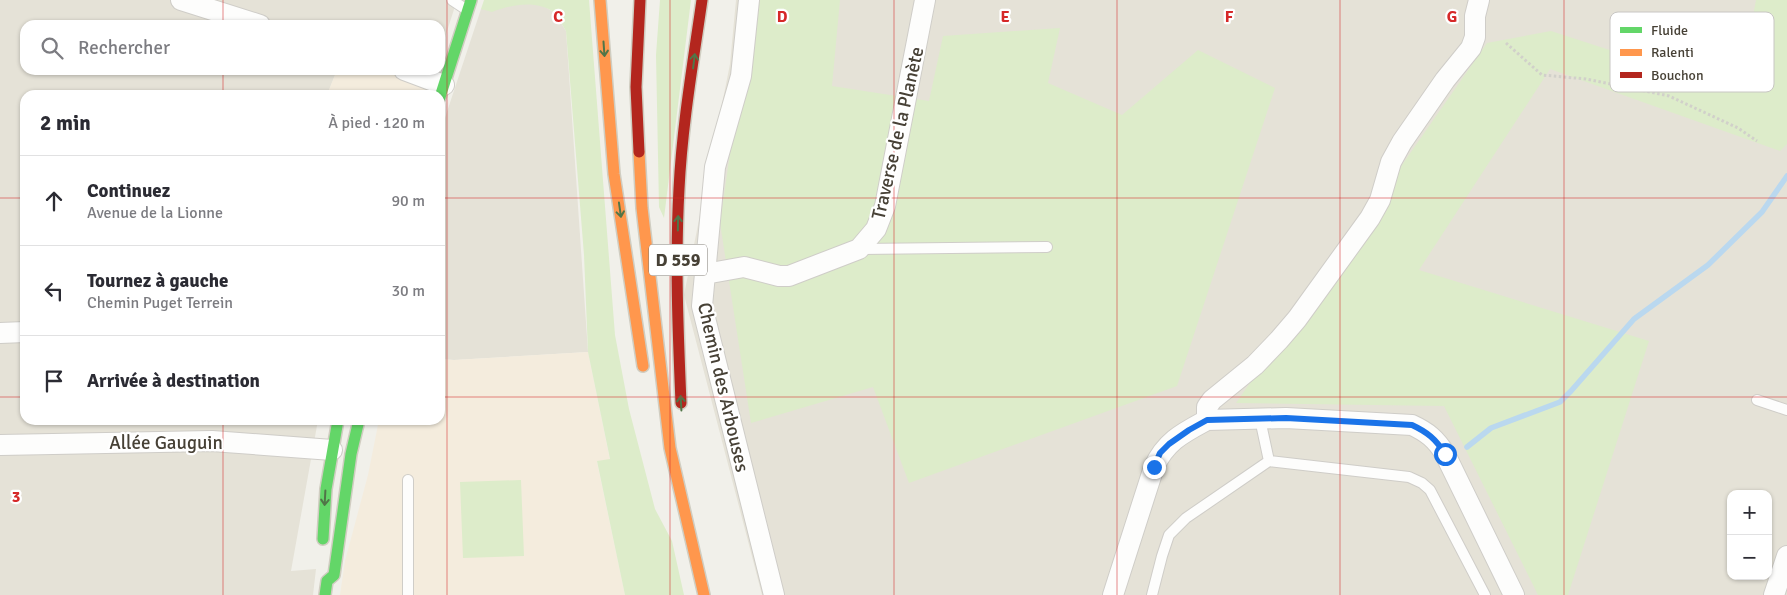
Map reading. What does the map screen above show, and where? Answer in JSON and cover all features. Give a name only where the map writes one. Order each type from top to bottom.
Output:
[{"type":"main road","name":"D 559","points":[[600,0],[614,174],[641,360],[647,377]]},
{"type":"main road","points":[[640,0],[636,87],[642,208],[670,448]]},
{"type":"main road","name":"D 559","points":[[682,415],[677,309],[678,208],[681,158],[702,0]]},
{"type":"main road","points":[[442,90],[470,5]]},
{"type":"main road","points":[[653,395],[670,448],[704,595]]},
{"type":"main road","points":[[325,595],[324,577],[334,574],[342,452],[339,425]]},
{"type":"main road","points":[[322,548],[326,489],[342,452],[357,425]]},
{"type":"main road","points":[[684,454],[687,522]]},
{"type":"street","points":[[181,0],[209,5],[247,20]]},
{"type":"street","name":"Chemin des Arbouses","points":[[749,0],[741,76],[715,167],[702,306],[774,595]]},
{"type":"street","name":"Traverse de la Planète","points":[[705,274],[744,267],[779,276],[789,276],[859,249],[876,229],[885,206],[925,0]]},
{"type":"street","points":[[1207,420],[1207,407],[1212,400],[1255,365],[1279,340],[1303,311],[1370,218],[1380,200],[1391,162],[1402,142],[1445,80],[1471,48],[1479,0]]},
{"type":"street","points":[[413,75],[440,90]]},
{"type":"street","points":[[0,333],[20,332]]},
{"type":"street","points":[[1113,595],[1160,453],[1176,439],[1207,420],[1286,418],[1412,425],[1430,435],[1438,442],[1445,454],[1514,595]]},
{"type":"street","name":"Allée Gauguin","points":[[0,445],[212,441],[342,452]]},
{"type":"street","points":[[1774,595],[1787,556]]},
{"type":"lane","points":[[452,0],[470,5]]},
{"type":"lane","points":[[859,249],[1047,247]]},
{"type":"lane","points":[[1758,400],[1787,410]]},
{"type":"lane","points":[[1260,419],[1269,461]]},
{"type":"lane","points":[[1152,595],[1169,535],[1186,518],[1269,461],[1409,477],[1422,483],[1430,490],[1485,595]]},
{"type":"lane","points":[[408,480],[408,595]]},
{"type":"path","points":[[1506,44],[1542,75],[1586,79],[1610,84]]},
{"type":"path","points":[[1649,92],[1669,96],[1738,128],[1757,141]]},
{"type":"shaded area","points":[[0,0],[457,0],[445,37],[445,20],[20,20],[20,75],[335,75],[329,90],[20,90],[20,425],[317,425],[291,571],[316,569],[313,595],[0,595]]},
{"type":"shaded area","points":[[736,0],[1787,0],[1787,595],[762,595],[684,295],[730,64]]},
{"type":"shaded area","points":[[520,1],[539,3],[555,13],[566,31],[588,352],[445,359],[445,118],[481,9]]},
{"type":"shaded area","points":[[335,75],[396,75],[427,90],[329,90]]},
{"type":"shaded area","points":[[588,352],[610,460],[597,462],[625,595],[340,595],[345,561],[368,475],[378,425],[445,425],[445,359]]},
{"type":"green space","points":[[484,0],[589,0],[615,335],[629,409],[655,509],[672,541],[684,595],[625,595],[597,461],[610,459],[588,352],[584,255],[566,31],[555,13],[541,6],[516,5],[492,12],[481,9]]},
{"type":"green space","points":[[660,0],[691,0],[664,218],[659,207],[656,55]]},
{"type":"green space","points":[[752,0],[840,0],[832,86],[929,101],[943,36],[1060,28],[1048,83],[1122,115],[1198,50],[1275,88],[1177,386],[909,483],[873,387],[751,423],[720,223]]},
{"type":"green space","points":[[1756,0],[1787,0],[1787,144],[1780,151],[1615,92],[1774,92],[1774,12],[1754,12]]},
{"type":"green space","points":[[1551,31],[1610,50],[1610,90],[1550,69],[1419,270],[1649,341],[1568,595],[1538,595],[1444,406],[1236,403],[1487,43]]},
{"type":"green space","points":[[521,480],[524,556],[463,558],[460,482]]},
{"type":"waterway","points":[[1467,447],[1491,428],[1560,402],[1634,319],[1708,265],[1762,212],[1787,176]]},
{"type":"traffic: fast","points":[[442,90],[471,0]]},
{"type":"traffic: fast","points":[[323,539],[326,489],[337,425]]},
{"type":"traffic: fast","points":[[325,595],[327,581],[334,575],[351,454],[358,425]]},
{"type":"traffic: slow","points":[[600,0],[614,174],[643,366]]},
{"type":"traffic: slow","points":[[639,152],[642,208],[670,448],[704,595]]},
{"type":"traffic: jam","points":[[639,152],[636,87],[640,0]]},
{"type":"traffic: jam","points":[[681,403],[677,270],[680,165],[702,0]]},
{"type":"route","points":[[1154,467],[1160,453],[1169,444],[1207,420],[1286,418],[1412,425],[1422,429],[1438,442],[1445,454]]}]
